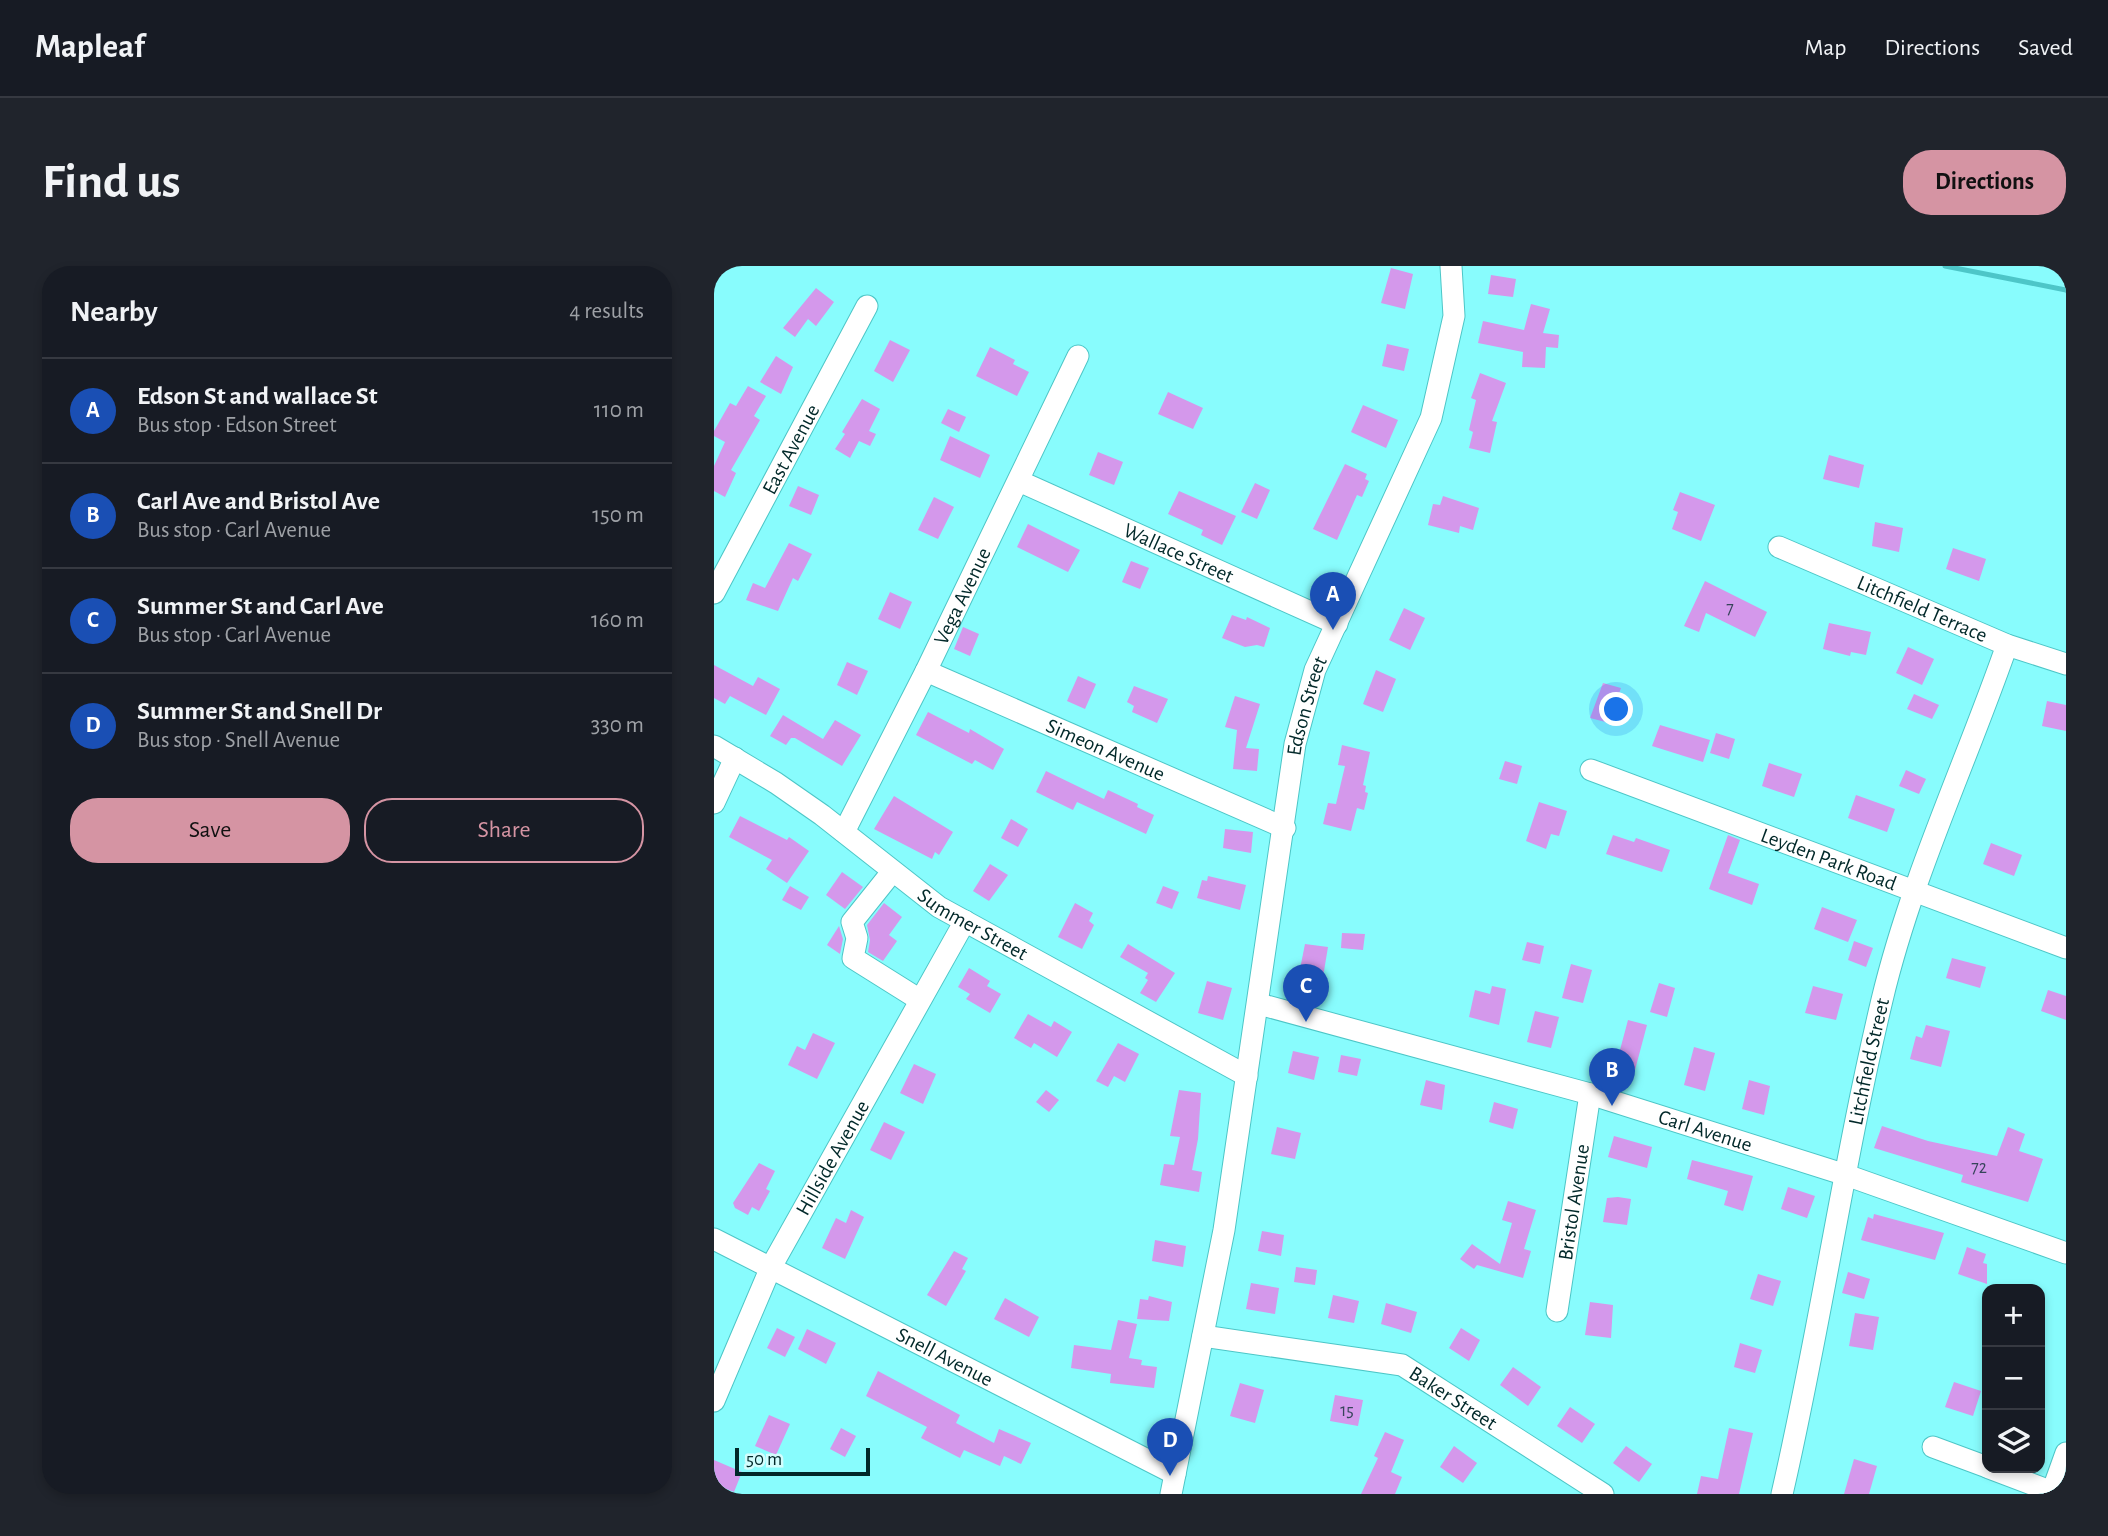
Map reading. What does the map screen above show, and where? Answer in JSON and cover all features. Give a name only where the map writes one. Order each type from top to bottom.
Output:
[{"type":"street","name":"Edson Street","points":[[1259,1004],[1295,744],[1315,670],[1431,418],[1454,316],[1451,266]]},
{"type":"street","name":"East Avenue","points":[[714,593],[867,306]]},
{"type":"street","name":"Vega Avenue","points":[[844,832],[926,671],[1077,356]]},
{"type":"street","name":"Wallace Street","points":[[1019,481],[1337,624]]},
{"type":"street","name":"Litchfield Terrace","points":[[1779,547],[2007,645],[2066,664]]},
{"type":"street","name":"Litchfield Street","points":[[1782,1494],[1803,1403],[1882,999],[1914,891],[2007,645]]},
{"type":"street","name":"Simeon Avenue","points":[[926,671],[1285,828]]},
{"type":"street","name":"Summer Street","points":[[714,746],[776,783],[939,906],[1247,1076]]},
{"type":"street","points":[[714,803],[735,758]]},
{"type":"street","name":"Leyden Park Road","points":[[1591,771],[2066,948]]},
{"type":"street","points":[[892,872],[852,922],[857,938],[853,958],[920,1000]]},
{"type":"street","name":"Hillside Avenue","points":[[714,1401],[771,1267],[965,921]]},
{"type":"street","points":[[1173,1484],[1224,1230],[1259,1004]]},
{"type":"street","name":"Carl Avenue","points":[[1259,1004],[1590,1094],[1846,1175],[2066,1253]]},
{"type":"street","name":"Bristol Avenue","points":[[1557,1311],[1590,1094]]},
{"type":"street","name":"Snell Avenue","points":[[714,1238],[1173,1484]]},
{"type":"street","name":"Baker Street","points":[[1203,1336],[1402,1365],[1603,1494]]},
{"type":"street","points":[[1933,1447],[1982,1465]]},
{"type":"street","points":[[2003,1473],[2055,1493],[2066,1453]]},
{"type":"building","points":[[1391,268],[1413,274],[1405,309],[1381,303]]},
{"type":"building","points":[[1491,275],[1516,279],[1513,297],[1488,294]]},
{"type":"building","points":[[816,288],[834,302],[816,326],[808,319],[795,337],[783,328]]},
{"type":"building","points":[[1531,304],[1550,309],[1543,333],[1559,335],[1558,348],[1546,347],[1545,368],[1522,367],[1523,352],[1478,343],[1483,321],[1524,330]]},
{"type":"building","points":[[890,340],[910,350],[893,382],[874,371]]},
{"type":"building","points":[[1387,344],[1409,349],[1404,371],[1382,366]]},
{"type":"building","points":[[990,347],[1015,360],[1013,364],[1029,372],[1017,396],[976,376]]},
{"type":"building","points":[[776,356],[793,367],[781,394],[760,382]]},
{"type":"building","points":[[1480,373],[1506,383],[1492,421],[1497,422],[1490,453],[1469,448],[1473,432],[1469,430],[1476,400],[1471,398]]},
{"type":"building","points":[[748,386],[766,396],[754,416],[760,420],[731,470],[736,473],[725,497],[714,491],[714,466],[725,442],[714,436],[714,431],[730,403],[736,406]]},
{"type":"building","points":[[1168,392],[1203,408],[1193,429],[1158,414]]},
{"type":"building","points":[[862,399],[880,409],[869,431],[876,434],[870,446],[859,441],[850,458],[835,449]]},
{"type":"building","points":[[1363,405],[1398,420],[1386,448],[1351,432]]},
{"type":"building","points":[[948,409],[966,417],[959,432],[941,423]]},
{"type":"building","points":[[950,436],[990,455],[980,478],[940,460]]},
{"type":"building","points":[[1098,452],[1123,462],[1114,485],[1089,475]]},
{"type":"building","points":[[1829,455],[1864,465],[1859,488],[1823,479]]},
{"type":"building","points":[[1345,464],[1367,474],[1365,479],[1369,481],[1362,497],[1357,495],[1337,540],[1313,529]]},
{"type":"building","points":[[1255,483],[1270,490],[1257,519],[1241,512]]},
{"type":"building","points":[[798,486],[819,495],[811,515],[789,506]]},
{"type":"building","points":[[1179,491],[1236,516],[1222,545],[1201,535],[1203,530],[1168,514]]},
{"type":"building","points":[[1680,492],[1715,505],[1701,541],[1672,529],[1678,512],[1673,510]]},
{"type":"building","points":[[1443,496],[1479,508],[1473,530],[1460,526],[1459,533],[1428,525],[1433,504],[1440,505]]},
{"type":"building","points":[[934,497],[954,507],[938,539],[918,530]]},
{"type":"building","points":[[1875,522],[1903,528],[1899,552],[1872,546]]},
{"type":"building","points":[[1028,524],[1080,550],[1068,572],[1017,547]]},
{"type":"building","points":[[789,543],[812,554],[798,581],[793,578],[778,611],[746,600],[753,583],[765,588]]},
{"type":"building","points":[[1953,548],[1986,559],[1979,581],[1946,569]]},
{"type":"building","points":[[1131,561],[1149,568],[1140,589],[1122,582]]},
{"type":"building","points":[[1705,581],[1767,612],[1755,637],[1706,613],[1699,632],[1684,626]]},
{"type":"building","points":[[890,592],[912,602],[900,629],[878,619]]},
{"type":"building","points":[[1404,608],[1425,618],[1410,650],[1389,640]]},
{"type":"building","points":[[1232,615],[1246,620],[1247,617],[1270,628],[1264,647],[1245,647],[1222,638]]},
{"type":"building","points":[[1829,623],[1871,632],[1866,655],[1851,652],[1850,656],[1823,649]]},
{"type":"building","points":[[963,627],[979,634],[970,656],[954,649]]},
{"type":"building","points":[[1908,647],[1934,659],[1922,685],[1896,673]]},
{"type":"building","points":[[847,662],[868,671],[857,695],[837,685]]},
{"type":"building","points":[[714,665],[753,686],[758,677],[780,689],[766,715],[730,696],[725,704],[714,698]]},
{"type":"building","points":[[1376,670],[1396,679],[1383,712],[1363,704]]},
{"type":"building","points":[[1078,676],[1096,684],[1085,709],[1067,701]]},
{"type":"building","points":[[1603,683],[1621,688],[1617,699],[1624,701],[1617,725],[1590,718]]},
{"type":"building","points":[[1134,686],[1168,699],[1157,723],[1132,712],[1134,706],[1127,702]]},
{"type":"building","points":[[1914,694],[1939,705],[1932,719],[1907,709]]},
{"type":"building","points":[[1235,696],[1260,704],[1246,748],[1259,749],[1257,771],[1233,769],[1237,730],[1225,727]]},
{"type":"building","points":[[2047,701],[2066,705],[2066,731],[2042,726]]},
{"type":"building","points":[[928,712],[969,733],[970,729],[1004,749],[993,770],[975,760],[972,764],[916,735]]},
{"type":"building","points":[[783,715],[823,739],[835,720],[861,735],[842,766],[795,738],[791,738],[786,745],[770,736]]},
{"type":"building","points":[[1660,725],[1710,740],[1703,762],[1652,746]]},
{"type":"building","points":[[1716,733],[1735,739],[1729,759],[1710,753]]},
{"type":"building","points":[[1342,745],[1370,752],[1363,785],[1368,793],[1364,810],[1357,808],[1351,831],[1323,824],[1328,803],[1336,804],[1345,766],[1338,765]]},
{"type":"building","points":[[1505,761],[1522,766],[1517,784],[1499,779]]},
{"type":"building","points":[[1769,763],[1802,774],[1794,797],[1762,786]]},
{"type":"building","points":[[1906,770],[1926,779],[1919,794],[1899,786]]},
{"type":"building","points":[[1046,771],[1104,799],[1108,790],[1138,804],[1137,807],[1154,815],[1146,834],[1077,802],[1073,810],[1036,792]]},
{"type":"building","points":[[1856,795],[1895,809],[1887,832],[1848,818]]},
{"type":"building","points":[[894,796],[953,832],[939,855],[935,852],[932,859],[874,829]]},
{"type":"building","points":[[1539,802],[1567,811],[1559,836],[1551,834],[1546,849],[1526,841]]},
{"type":"building","points":[[740,816],[787,840],[789,837],[809,851],[787,883],[766,869],[772,860],[729,837]]},
{"type":"building","points":[[1011,819],[1028,829],[1018,847],[1001,838]]},
{"type":"building","points":[[1225,829],[1253,832],[1251,853],[1223,848]]},
{"type":"building","points":[[1613,835],[1634,842],[1636,838],[1670,850],[1662,872],[1606,854]]},
{"type":"building","points":[[1728,835],[1740,840],[1728,873],[1759,884],[1752,905],[1709,889]]},
{"type":"building","points":[[1991,843],[2022,855],[2014,876],[1983,864]]},
{"type":"building","points":[[990,864],[1008,875],[989,901],[973,891]]},
{"type":"building","points":[[842,872],[863,887],[845,909],[826,895]]},
{"type":"building","points":[[1208,876],[1246,885],[1240,910],[1197,898],[1202,880],[1207,881]]},
{"type":"building","points":[[790,886],[809,897],[801,910],[782,900]]},
{"type":"building","points":[[1163,886],[1179,892],[1172,909],[1156,903]]},
{"type":"building","points":[[884,903],[902,917],[889,935],[897,941],[883,961],[868,952],[870,940],[867,925]]},
{"type":"building","points":[[1075,903],[1093,913],[1089,921],[1094,925],[1082,949],[1058,937]]},
{"type":"building","points":[[1822,907],[1857,920],[1848,942],[1814,929]]},
{"type":"building","points":[[839,926],[843,939],[840,954],[827,945]]},
{"type":"building","points":[[1342,933],[1365,934],[1363,950],[1341,948]]},
{"type":"building","points":[[1854,941],[1873,948],[1866,967],[1848,960]]},
{"type":"building","points":[[1527,942],[1544,946],[1540,964],[1522,960]]},
{"type":"building","points":[[1128,944],[1175,973],[1156,1002],[1140,993],[1148,980],[1145,978],[1148,973],[1120,957]]},
{"type":"building","points":[[1305,944],[1328,947],[1323,977],[1299,974]]},
{"type":"building","points":[[1952,958],[1986,967],[1980,988],[1946,978]]},
{"type":"building","points":[[1571,964],[1592,970],[1583,1003],[1562,998]]},
{"type":"building","points":[[969,968],[990,981],[987,986],[1001,994],[990,1013],[966,999],[970,994],[958,987]]},
{"type":"building","points":[[1207,981],[1232,988],[1223,1020],[1198,1013]]},
{"type":"building","points":[[1659,983],[1675,988],[1667,1017],[1650,1012]]},
{"type":"building","points":[[1492,986],[1506,989],[1499,1025],[1469,1017],[1475,990],[1490,994]]},
{"type":"building","points":[[1813,986],[1843,994],[1836,1020],[1805,1013]]},
{"type":"building","points":[[2048,990],[2066,996],[2066,1020],[2041,1011]]},
{"type":"building","points":[[1535,1011],[1559,1017],[1551,1048],[1527,1042]]},
{"type":"building","points":[[1028,1014],[1051,1027],[1054,1021],[1072,1032],[1057,1057],[1034,1043],[1031,1048],[1014,1038]]},
{"type":"building","points":[[1628,1020],[1647,1025],[1635,1070],[1616,1065]]},
{"type":"building","points":[[1926,1025],[1950,1031],[1941,1067],[1910,1059],[1916,1036],[1922,1038]]},
{"type":"building","points":[[813,1033],[835,1043],[817,1079],[788,1065],[797,1046],[805,1050]]},
{"type":"building","points":[[1118,1043],[1139,1054],[1125,1082],[1114,1076],[1108,1087],[1096,1081]]},
{"type":"building","points":[[1694,1047],[1715,1053],[1705,1091],[1684,1085]]},
{"type":"building","points":[[1293,1051],[1319,1057],[1314,1080],[1288,1073]]},
{"type":"building","points":[[1341,1055],[1361,1059],[1357,1076],[1338,1072]]},
{"type":"building","points":[[914,1064],[936,1074],[923,1104],[900,1093]]},
{"type":"building","points":[[1426,1080],[1445,1085],[1442,1110],[1420,1105]]},
{"type":"building","points":[[1749,1080],[1770,1086],[1764,1115],[1742,1109]]},
{"type":"building","points":[[1046,1090],[1059,1100],[1049,1112],[1036,1102]]},
{"type":"building","points":[[1179,1090],[1201,1093],[1198,1139],[1192,1170],[1202,1172],[1199,1192],[1160,1185],[1164,1164],[1174,1165],[1180,1137],[1170,1136]]},
{"type":"building","points":[[1494,1102],[1518,1109],[1513,1129],[1489,1122]]},
{"type":"building","points":[[884,1122],[905,1132],[891,1160],[870,1150]]},
{"type":"building","points":[[1882,1126],[1928,1141],[1997,1156],[2008,1127],[2025,1134],[2019,1151],[2043,1159],[2028,1202],[1961,1182],[1963,1175],[1874,1148]]},
{"type":"building","points":[[1277,1127],[1301,1133],[1295,1159],[1271,1154]]},
{"type":"building","points":[[1614,1136],[1652,1147],[1647,1168],[1608,1157]]},
{"type":"building","points":[[1692,1160],[1753,1176],[1743,1211],[1724,1205],[1728,1191],[1687,1179]]},
{"type":"building","points":[[759,1163],[775,1171],[766,1189],[770,1191],[759,1211],[752,1207],[748,1215],[735,1208],[733,1203]]},
{"type":"building","points":[[1788,1187],[1815,1196],[1807,1218],[1781,1209]]},
{"type":"building","points":[[1607,1198],[1631,1199],[1627,1225],[1603,1222]]},
{"type":"building","points":[[1508,1201],[1536,1210],[1524,1249],[1531,1251],[1523,1278],[1477,1265],[1474,1269],[1460,1259],[1472,1244],[1500,1264],[1512,1223],[1502,1220]]},
{"type":"building","points":[[851,1210],[864,1217],[845,1259],[822,1248],[836,1218],[846,1223]]},
{"type":"building","points":[[1874,1214],[1944,1233],[1935,1260],[1861,1240],[1868,1217],[1873,1219]]},
{"type":"building","points":[[1262,1231],[1284,1235],[1281,1256],[1258,1251]]},
{"type":"building","points":[[1155,1240],[1186,1246],[1183,1267],[1152,1261]]},
{"type":"building","points":[[1967,1247],[1986,1254],[1983,1263],[1987,1264],[1987,1284],[1958,1274]]},
{"type":"building","points":[[954,1251],[968,1258],[962,1269],[966,1271],[946,1306],[927,1295]]},
{"type":"building","points":[[1296,1267],[1317,1270],[1315,1285],[1294,1282]]},
{"type":"building","points":[[1848,1272],[1870,1279],[1864,1299],[1842,1293]]},
{"type":"building","points":[[1758,1274],[1781,1281],[1773,1306],[1750,1299]]},
{"type":"building","points":[[1251,1283],[1279,1288],[1275,1314],[1246,1309]]},
{"type":"building","points":[[1333,1295],[1359,1301],[1354,1323],[1328,1318]]},
{"type":"building","points":[[1149,1296],[1172,1302],[1169,1321],[1137,1319],[1140,1299],[1148,1300]]},
{"type":"building","points":[[1005,1298],[1039,1317],[1029,1337],[994,1319]]},
{"type":"building","points":[[1590,1302],[1613,1305],[1611,1338],[1585,1335]]},
{"type":"building","points":[[1386,1303],[1417,1312],[1411,1333],[1381,1324]]},
{"type":"building","points":[[1855,1313],[1879,1317],[1873,1350],[1849,1346]]},
{"type":"building","points":[[1118,1320],[1137,1324],[1129,1358],[1142,1360],[1141,1365],[1157,1367],[1154,1388],[1110,1383],[1111,1374],[1071,1368],[1074,1345],[1111,1350]]},
{"type":"building","points":[[777,1328],[795,1337],[785,1357],[767,1348]]},
{"type":"building","points":[[1461,1328],[1480,1340],[1469,1361],[1449,1348]]},
{"type":"building","points":[[807,1329],[836,1343],[826,1364],[798,1349]]},
{"type":"building","points":[[1740,1343],[1762,1350],[1755,1373],[1734,1367]]},
{"type":"building","points":[[1513,1367],[1541,1387],[1528,1406],[1500,1385]]},
{"type":"building","points":[[878,1371],[960,1415],[956,1423],[994,1443],[999,1429],[1031,1443],[1021,1464],[1004,1456],[1000,1466],[964,1450],[960,1458],[921,1438],[927,1427],[866,1396]]},
{"type":"building","points":[[1954,1382],[1981,1391],[1973,1416],[1945,1407]]},
{"type":"building","points":[[1240,1383],[1264,1390],[1255,1423],[1230,1416]]},
{"type":"building","points":[[1335,1395],[1363,1400],[1358,1426],[1330,1421]]},
{"type":"building","points":[[1570,1407],[1595,1424],[1582,1443],[1557,1426]]},
{"type":"building","points":[[769,1415],[790,1424],[776,1455],[755,1446]]},
{"type":"building","points":[[841,1428],[856,1436],[845,1457],[830,1449]]},
{"type":"building","points":[[1729,1428],[1753,1433],[1739,1494],[1697,1494],[1701,1476],[1718,1479]]},
{"type":"building","points":[[1385,1432],[1404,1440],[1391,1472],[1402,1477],[1395,1494],[1361,1494],[1378,1458],[1374,1456]]},
{"type":"building","points":[[1454,1446],[1477,1463],[1463,1483],[1440,1467]]},
{"type":"building","points":[[1626,1446],[1652,1464],[1639,1482],[1613,1463]]},
{"type":"building","points":[[1854,1459],[1877,1466],[1869,1494],[1844,1494]]},
{"type":"building","points":[[714,1460],[742,1472],[734,1492],[714,1484]]},
{"type":"waterway","points":[[1945,266],[2066,290]]},
{"type":"place","name":"Edson St and wallace St","points":[[1333,630]]},
{"type":"place","name":"Summer St and Carl Ave","points":[[1306,1022]]},
{"type":"place","name":"Carl Ave and Bristol Ave","points":[[1612,1106]]},
{"type":"place","name":"Summer St and Snell Dr","points":[[1170,1476]]}]
